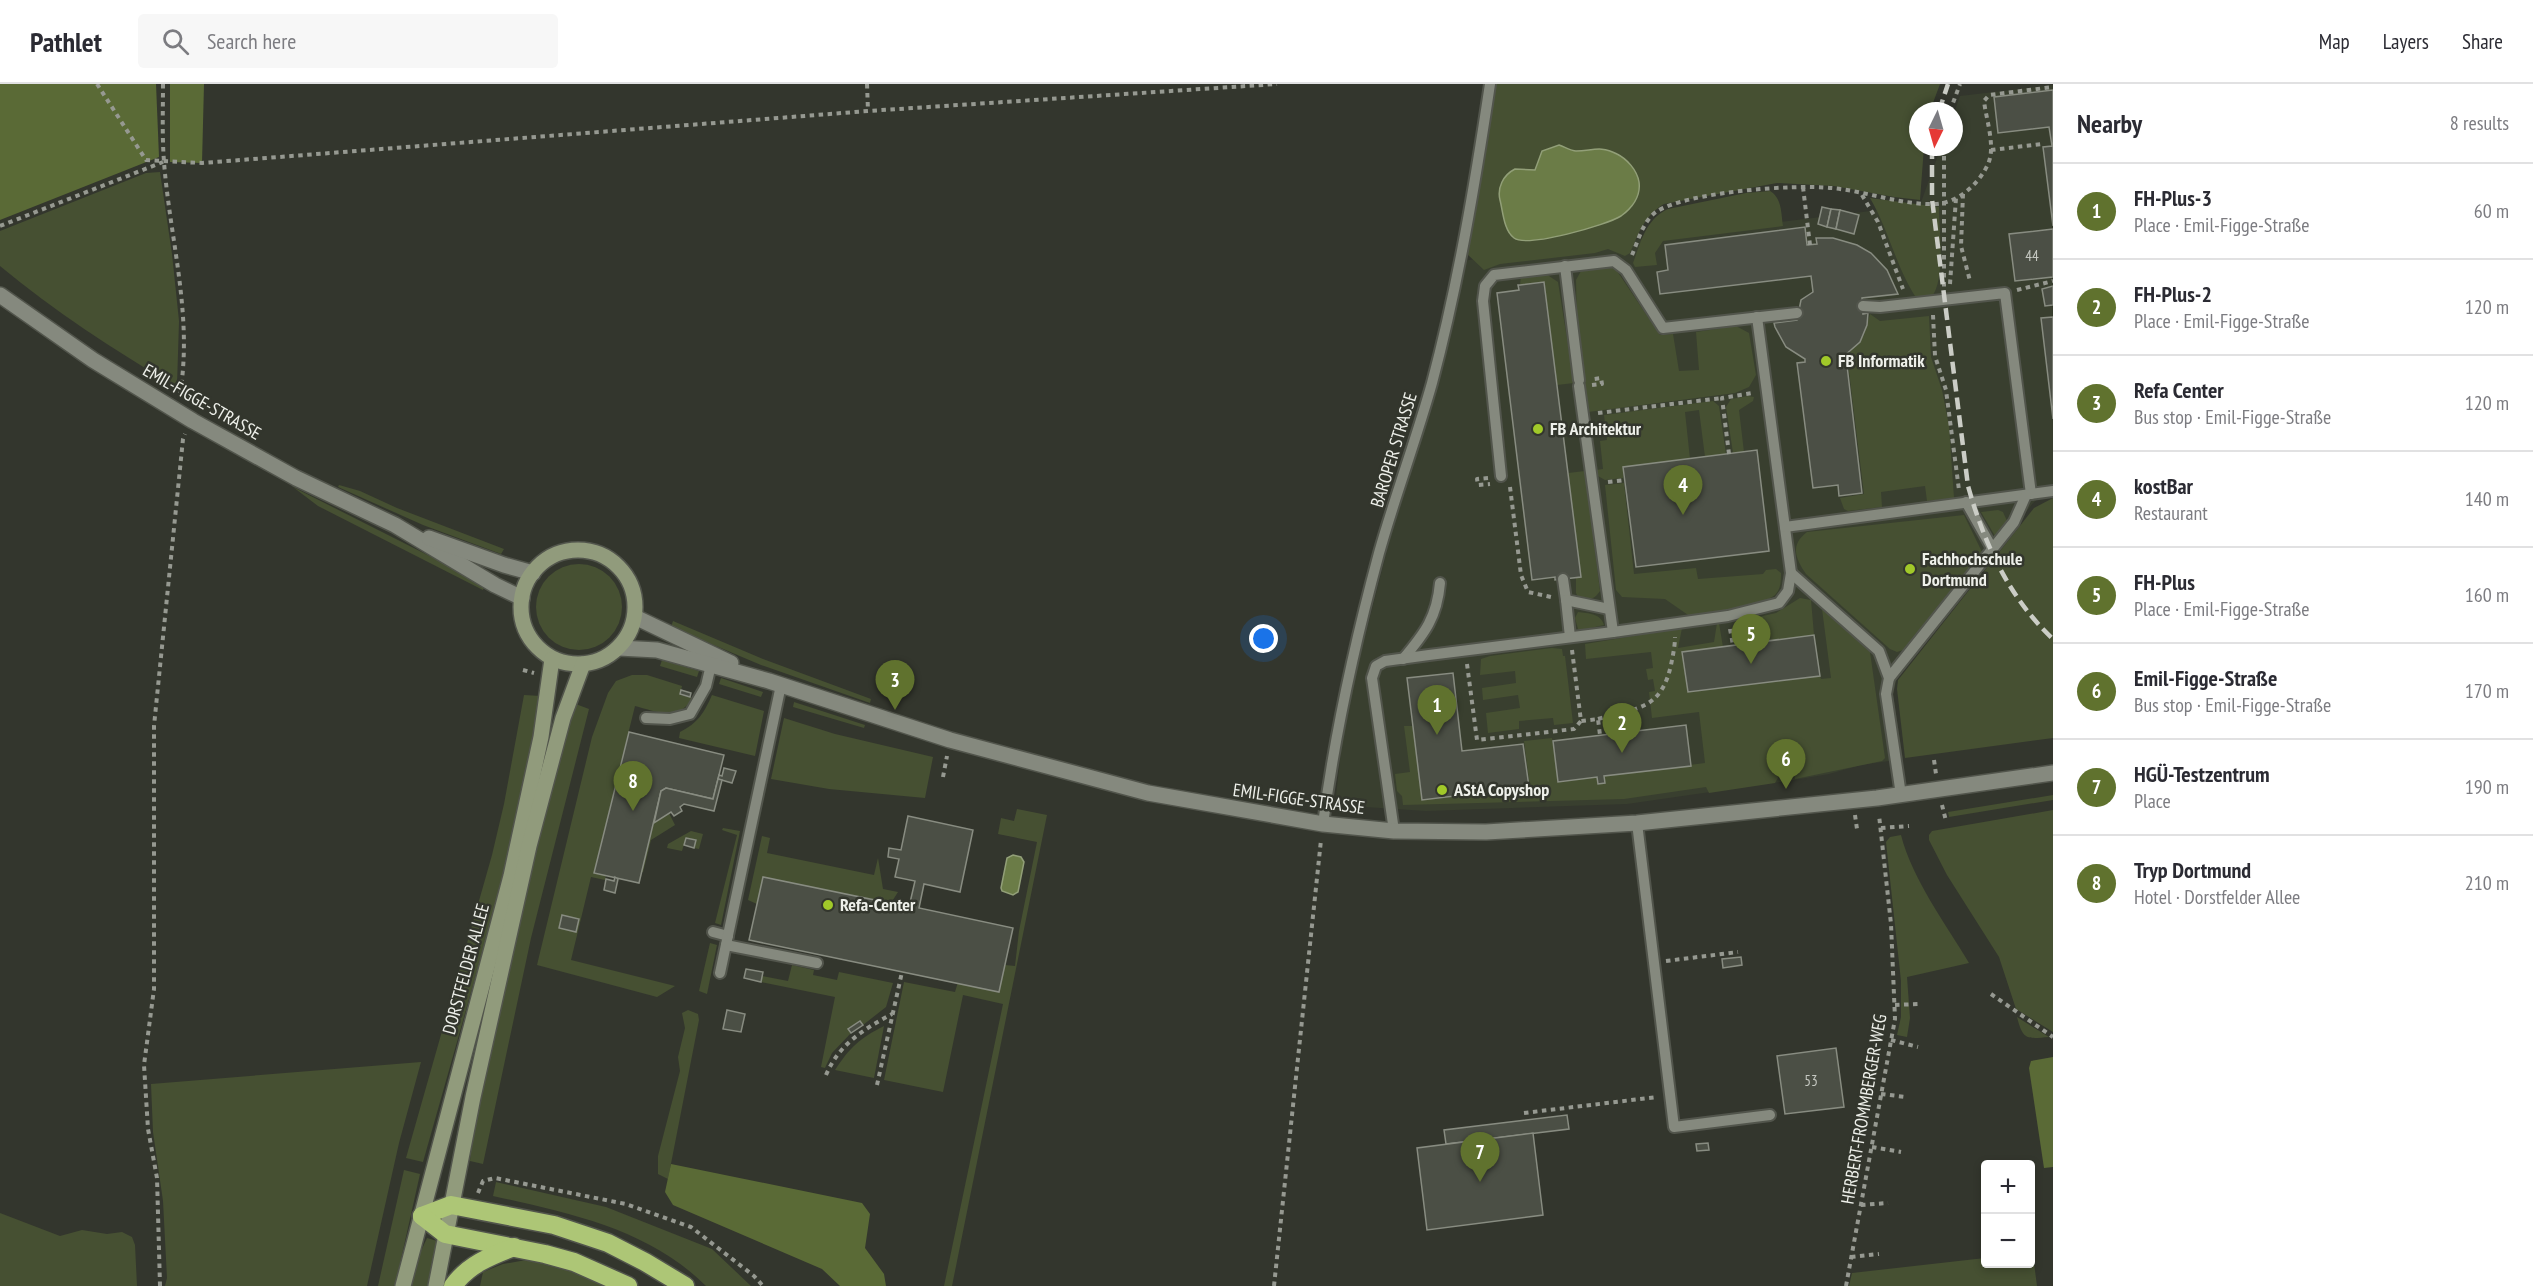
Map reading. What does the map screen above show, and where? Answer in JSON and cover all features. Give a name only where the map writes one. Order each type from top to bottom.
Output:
[{"type":"highway","points":[[628,1286],[574,1262],[514,1247],[445,1234],[422,1216],[451,1204],[554,1225],[608,1243],[685,1286]]},
{"type":"highway","points":[[453,1286],[459,1277],[476,1264],[514,1247]]},
{"type":"main road","points":[[572,550],[592,552],[609,559],[630,582],[636,604],[630,632],[619,648],[604,659],[583,664],[567,663],[552,658],[535,644],[527,634],[523,621],[522,598],[533,573],[555,555],[572,550]]},
{"type":"main road","name":"DORSTFELDER ALLEE","points":[[403,1286],[511,876],[542,737],[552,658]]},
{"type":"main road","name":"DORSTFELDER ALLEE","points":[[436,1286],[451,1204],[529,846],[566,708],[583,664]]},
{"type":"street","name":"EMIL-FIGGE-STRASSE","points":[[0,296],[93,360],[177,411],[296,478],[395,525],[504,565],[533,573]]},
{"type":"street","name":"EMIL-FIGGE-STRASSE","points":[[395,525],[495,585],[522,598]]},
{"type":"street","name":"EMIL-FIGGE-STRASSE","points":[[635,617],[775,683]]},
{"type":"street","name":"EMIL-FIGGE-STRASSE","points":[[619,648],[657,650],[775,683],[930,734],[1030,763],[1148,793],[1323,824],[1394,831],[1486,832],[1637,824],[1901,795],[2053,773]]},
{"type":"lane","name":"BAROPER STRASSE","points":[[1323,824],[1343,705],[1359,633],[1380,552],[1432,383],[1479,154],[1490,84]]},
{"type":"lane","points":[[1505,479],[1483,301],[1485,286],[1494,275],[1614,261],[1626,270],[1663,328],[1797,313]]},
{"type":"lane","points":[[1564,266],[1582,415],[1613,632]]},
{"type":"lane","points":[[1863,306],[1909,304],[2005,293],[2029,494],[2014,522],[1889,678],[1886,694],[1901,795]]},
{"type":"lane","points":[[1394,831],[1372,678],[1376,666],[1385,661],[1728,616],[1779,603],[1788,591],[1791,573],[1757,317]]},
{"type":"lane","points":[[1785,527],[2053,491]]},
{"type":"lane","points":[[1963,503],[1992,548]]},
{"type":"lane","points":[[1791,573],[1879,651],[1889,678]]},
{"type":"lane","points":[[1563,579],[1570,638]]},
{"type":"lane","points":[[1403,659],[1422,637],[1433,619],[1439,602],[1440,583]]},
{"type":"lane","points":[[1566,600],[1609,609]]},
{"type":"lane","points":[[646,718],[670,719],[690,714],[705,686],[711,665]]},
{"type":"lane","points":[[720,974],[775,683]]},
{"type":"lane","points":[[1637,824],[1674,1126],[1770,1115]]},
{"type":"lane","points":[[713,932],[727,940],[817,963]]},
{"type":"path","points":[[97,84],[146,160],[202,163],[868,111],[1277,84]]},
{"type":"path","points":[[163,84],[164,162],[183,311],[184,366],[177,411]]},
{"type":"path","points":[[867,84],[868,111]]},
{"type":"path","points":[[1953,102],[1960,84]]},
{"type":"path","points":[[1626,270],[1644,225],[1654,213],[1668,206],[1783,187],[1833,188],[1937,204],[1956,198],[1968,190],[1988,163],[1991,150],[1984,101],[1989,94],[2053,87]]},
{"type":"path","points":[[1991,150],[2042,144]]},
{"type":"path","points":[[1944,156],[1946,300]]},
{"type":"path","points":[[0,226],[164,162]]},
{"type":"path","points":[[1803,187],[1810,245]]},
{"type":"path","points":[[1862,194],[1878,222],[1909,304]]},
{"type":"path","points":[[1963,194],[1961,246],[1974,297]]},
{"type":"path","points":[[1946,300],[1956,198]]},
{"type":"path","points":[[2005,293],[2053,281]]},
{"type":"path","points":[[1933,320],[1935,356],[1946,390],[1963,503]]},
{"type":"path","points":[[1593,379],[1601,378],[1602,384]]},
{"type":"path","points":[[1582,415],[1722,398],[1767,390]]},
{"type":"path","points":[[1722,398],[1729,454]]},
{"type":"path","points":[[160,1286],[157,1178],[148,1129],[144,1065],[154,989],[154,726],[183,439],[193,420]]},
{"type":"path","points":[[1481,479],[1478,479],[1478,485],[1484,484]]},
{"type":"path","points":[[1505,479],[1521,575],[1528,592],[1566,600]]},
{"type":"path","points":[[1606,482],[1625,480]]},
{"type":"path","points":[[1465,651],[1477,740],[1574,729],[1581,721],[1598,719],[1646,705],[1658,697],[1667,683],[1675,643],[1676,624]]},
{"type":"path","points":[[1570,638],[1581,721]]},
{"type":"path","points":[[1598,719],[1600,735]]},
{"type":"path","points":[[1934,760],[1936,772]]},
{"type":"path","points":[[1944,812],[1946,821]]},
{"type":"path","points":[[1274,1286],[1323,824]]},
{"type":"path","name":"HERBERT-FROMMBERGER-WEG","points":[[1846,1286],[1891,1040],[1895,1005],[1891,924],[1881,828],[1909,826]]},
{"type":"path","points":[[1654,963],[1738,952]]},
{"type":"path","points":[[877,1085],[902,972]]},
{"type":"path","points":[[1991,994],[2053,1037]]},
{"type":"path","points":[[1895,1005],[1918,1004]]},
{"type":"path","points":[[826,1075],[832,1062],[851,1039],[892,1014]]},
{"type":"path","points":[[1891,1040],[1918,1047]]},
{"type":"path","points":[[1881,1094],[1906,1097]]},
{"type":"path","points":[[1524,1113],[1670,1096]]},
{"type":"path","points":[[1872,1147],[1901,1152]]},
{"type":"path","points":[[478,1192],[483,1181],[495,1178],[626,1204],[691,1227],[754,1276],[763,1286]]},
{"type":"path","points":[[1861,1205],[1888,1203]]},
{"type":"path","points":[[1851,1257],[1880,1254]]},
{"type":"shaded area","points":[[0,84],[156,84],[159,157],[0,220]]},
{"type":"shaded area","points":[[170,84],[204,84],[202,163],[170,162]]},
{"type":"shaded area","points":[[1495,84],[1940,84],[1933,102],[1909,102],[1909,156],[1923,156],[1920,200],[1834,186],[1777,183],[1664,204],[1647,220],[1630,253],[1625,256],[1608,249],[1595,253],[1500,264],[1484,270],[1466,253]]},
{"type":"shaded area","points":[[2053,85],[2053,486],[2033,503],[1897,679],[1893,695],[1903,759],[1861,765],[1794,780],[1627,804],[1426,811],[1335,805],[1342,741],[1357,668],[1461,261],[1920,205],[1938,156],[1963,156],[1963,102],[1958,102],[1960,96]]},
{"type":"shaded area","points":[[1559,145],[1574,151],[1606,150],[1621,156],[1631,165],[1638,178],[1637,197],[1621,216],[1600,225],[1550,238],[1522,240],[1514,238],[1508,231],[1503,215],[1499,195],[1502,182],[1515,169],[1535,170],[1542,151]]},
{"type":"shaded area","points":[[160,172],[179,321],[177,385],[173,385],[128,358],[84,329],[41,299],[0,266],[0,231],[146,173]]},
{"type":"shaded area","points":[[1770,191],[1779,202],[1783,226],[1663,241],[1655,253],[1657,265],[1635,267],[1633,263],[1645,232],[1654,219],[1668,209],[1746,193]]},
{"type":"shaded area","points":[[1870,198],[1939,207],[1939,279],[1931,298],[1917,299],[1903,275]]},
{"type":"shaded area","points":[[1609,266],[1617,271],[1660,335],[1673,334],[1679,371],[1699,370],[1696,332],[1736,326],[1749,333],[1756,375],[1749,387],[1735,393],[1588,412],[1577,326],[1576,280],[1581,271]]},
{"type":"shaded area","points":[[1546,274],[1558,282],[1574,383],[1557,385],[1544,282],[1520,285],[1521,276]]},
{"type":"shaded area","points":[[1870,314],[1880,321],[1929,316],[1931,357],[1942,390],[1949,426],[1954,498],[1927,501],[1925,486],[1881,492],[1882,507],[1848,511],[1844,509],[1840,498],[1864,494],[1847,355],[1864,335]]},
{"type":"shaded area","points":[[1754,397],[1753,401],[1739,410],[1744,452],[1733,453],[1726,407],[1731,399]]},
{"type":"shaded area","points":[[1713,401],[1719,406],[1726,454],[1705,457],[1699,410],[1685,412],[1690,459],[1623,467],[1623,478],[1605,480],[1598,476],[1596,470],[1603,469],[1600,441],[1607,440],[1604,415]]},
{"type":"shaded area","points":[[1585,471],[1600,591],[1591,599],[1579,599],[1576,593],[1576,578],[1581,577],[1568,473]]},
{"type":"shaded area","points":[[1624,483],[1634,574],[1696,568],[1698,579],[1763,574],[1766,570],[1776,569],[1781,573],[1777,593],[1760,602],[1691,617],[1665,599],[1622,597],[1616,590],[1605,485]]},
{"type":"shaded area","points":[[339,485],[360,491],[397,508],[504,549],[501,554],[423,525],[338,487]]},
{"type":"shaded area","points":[[293,487],[485,584],[483,590],[318,506]]},
{"type":"shaded area","points":[[2053,498],[2053,738],[1905,758],[1897,689],[1898,680],[2034,508]]},
{"type":"shaded area","points":[[1998,510],[2003,512],[2007,521],[1995,536],[1981,512]]},
{"type":"shaded area","points":[[1964,515],[1982,552],[1903,650],[1897,652],[1890,649],[1806,574],[1797,557],[1798,542],[1807,532]]},
{"type":"shaded area","points":[[579,564],[603,571],[615,583],[622,607],[615,631],[603,643],[579,650],[555,643],[543,631],[536,607],[543,583],[555,571]]},
{"type":"shaded area","points":[[1800,598],[1811,600],[1814,635],[1744,644],[1741,625],[1745,620],[1776,613]]},
{"type":"shaded area","points":[[1822,609],[1870,652],[1885,758],[1882,761],[1795,779],[1794,774],[1779,776],[1775,783],[1709,793],[1706,787],[1624,799],[1403,805],[1402,796],[1397,791],[1395,774],[1410,772],[1404,726],[1413,726],[1422,800],[1530,787],[1524,741],[1552,738],[1558,782],[1597,777],[1598,784],[1604,783],[1604,776],[1705,763],[1699,712],[1652,718],[1649,692],[1655,691],[1653,679],[1648,680],[1646,669],[1653,668],[1651,652],[1586,659],[1585,644],[1682,628],[1678,648],[1714,642],[1717,623],[1719,623],[1723,647],[1682,652],[1688,692],[1820,676],[1821,679],[1831,678]]},
{"type":"shaded area","points":[[1578,612],[1597,616],[1604,625],[1578,629],[1575,618]]},
{"type":"shaded area","points":[[673,621],[763,659],[871,699],[870,703],[761,665],[671,627]]},
{"type":"shaded area","points":[[1552,648],[1562,649],[1563,656],[1565,656],[1573,723],[1554,725],[1553,718],[1519,721],[1519,729],[1488,733],[1486,713],[1520,708],[1518,695],[1483,700],[1482,688],[1516,683],[1515,671],[1480,675],[1481,659]]},
{"type":"shaded area","points":[[662,660],[699,671],[697,677],[660,666]]},
{"type":"shaded area","points":[[632,675],[647,675],[682,686],[680,695],[692,698],[681,710],[674,712],[658,712],[635,706],[594,872],[606,875],[605,880],[591,877],[571,960],[675,986],[657,997],[537,965],[592,737],[608,693],[616,681]]},
{"type":"shaded area","points":[[721,678],[763,692],[761,697],[719,684]]},
{"type":"shaded area","points":[[524,695],[541,696],[502,883],[423,1162],[406,1158],[492,855]]},
{"type":"shaded area","points":[[712,695],[764,711],[755,756],[679,738],[680,732],[700,717]]},
{"type":"shaded area","points":[[794,702],[865,725],[864,728],[793,707]]},
{"type":"shaded area","points":[[573,703],[589,709],[531,938],[483,1164],[470,1161],[472,1137],[520,910]]},
{"type":"shaded area","points":[[784,718],[835,734],[933,757],[925,798],[829,789],[771,779]]},
{"type":"shaded area","points":[[2053,795],[2053,800],[1949,817],[1948,812]]},
{"type":"shaded area","points":[[1017,809],[1047,815],[952,1286],[944,1286],[1003,1004],[963,995],[943,1092],[884,1080],[904,982],[955,992],[958,982],[999,992],[1005,965],[1015,966],[1019,931],[1037,842],[998,834],[1001,818],[1014,821]]},
{"type":"shaded area","points":[[2053,810],[2053,1032],[2016,1009],[1999,957],[1947,875],[1929,840],[1929,835],[1932,831]]},
{"type":"shaded area","points":[[669,813],[675,825],[651,840],[643,872],[641,872],[654,823]]},
{"type":"shaded area","points":[[723,828],[740,831],[721,925],[715,923],[737,835],[722,830]]},
{"type":"shaded area","points":[[691,831],[703,834],[699,849],[694,848],[696,840],[686,838],[682,851],[667,848],[668,844]]},
{"type":"shaded area","points":[[1901,835],[1921,885],[1969,963],[1907,977],[1910,1018],[1907,1037],[1897,1035],[1901,1017],[1901,981],[1886,842],[1890,837]]},
{"type":"shaded area","points":[[762,836],[770,838],[767,853],[874,875],[878,858],[883,889],[898,892],[891,903],[763,877],[757,904],[748,900]]},
{"type":"shaded area","points":[[1013,855],[1021,857],[1024,862],[1018,892],[1013,895],[1002,891],[1001,888],[1007,858]]},
{"type":"shaded area","points":[[710,943],[717,945],[707,994],[699,991]]},
{"type":"shaded area","points":[[792,965],[814,970],[813,975],[837,980],[839,972],[893,983],[886,1007],[863,1025],[860,1021],[848,1028],[851,1033],[832,1053],[825,1068],[821,1067],[835,997],[761,982],[762,976],[788,981]]},
{"type":"shaded area","points":[[688,1010],[698,1014],[699,1020],[668,1179],[658,1174],[658,1156],[680,1071],[678,1057],[685,1028],[682,1013]]},
{"type":"shaded area","points":[[2017,1017],[2049,1037],[2030,1038],[2021,1030]]},
{"type":"shaded area","points":[[884,1026],[874,1078],[835,1070],[856,1044]]},
{"type":"shaded area","points":[[2053,1057],[2053,1167],[2044,1168],[2029,1068],[2031,1061]]},
{"type":"shaded area","points":[[421,1062],[399,1143],[367,1286],[165,1286],[167,1278],[163,1201],[153,1132],[151,1084]]},
{"type":"shaded area","points":[[671,1164],[862,1203],[870,1214],[865,1248],[884,1274],[886,1286],[840,1286],[822,1269],[673,1205],[665,1192]]},
{"type":"shaded area","points":[[404,1170],[420,1174],[395,1286],[378,1286]]},
{"type":"shaded area","points":[[496,1182],[606,1207],[712,1249],[751,1286],[706,1286],[684,1266],[634,1237],[579,1217],[493,1196]]},
{"type":"shaded area","points":[[0,1213],[60,1236],[82,1230],[107,1234],[122,1232],[132,1237],[135,1245],[137,1286],[0,1286]]},
{"type":"shaded area","points":[[427,1238],[437,1241],[428,1286],[411,1286],[417,1260]]},
{"type":"shaded area","points":[[1981,1258],[1981,1268],[2035,1268],[2037,1286],[1849,1286],[1852,1273]]},
{"type":"shaded area","points":[[526,1260],[568,1270],[608,1286],[480,1286],[483,1272],[503,1264]]},
{"type":"building","points":[[2053,90],[2053,226],[2043,147],[2052,146],[2049,127],[1998,133],[1994,97]]},
{"type":"building","points":[[1822,207],[1831,209],[1827,227],[1818,224]]},
{"type":"building","points":[[1831,209],[1840,210],[1836,229],[1827,227]]},
{"type":"building","points":[[1840,210],[1859,215],[1854,234],[1836,229]]},
{"type":"building","name":"FB Informatik","points":[[1805,227],[1807,245],[1817,244],[1816,238],[1833,238],[1857,245],[1871,253],[1887,270],[1898,294],[1862,298],[1863,314],[1868,313],[1867,325],[1860,342],[1844,356],[1846,357],[1862,493],[1839,496],[1838,485],[1813,488],[1797,363],[1805,362],[1805,359],[1786,347],[1774,323],[1797,320],[1801,300],[1813,292],[1811,276],[1660,294],[1657,272],[1668,270],[1665,245]]},
{"type":"building","points":[[2053,229],[2053,277],[2015,281],[2009,234]]},
{"type":"building","name":"FB Architektur","points":[[1544,282],[1581,577],[1532,580],[1497,293],[1519,290],[1518,285]]},
{"type":"building","points":[[2053,286],[2053,305],[2045,306],[2042,289]]},
{"type":"building","points":[[2053,317],[2053,419],[2041,318]]},
{"type":"building","points":[[1757,450],[1769,551],[1636,567],[1623,467]]},
{"type":"building","points":[[1814,635],[1820,676],[1688,692],[1682,652]]},
{"type":"building","points":[[1453,673],[1462,751],[1523,744],[1529,787],[1422,800],[1407,678]]},
{"type":"building","points":[[681,690],[691,693],[690,697],[680,694]]},
{"type":"building","points":[[1686,725],[1691,766],[1604,776],[1605,783],[1598,784],[1597,777],[1558,782],[1553,741]]},
{"type":"building","points":[[629,732],[724,755],[713,799],[666,788],[661,791],[639,883],[594,873]]},
{"type":"building","points":[[724,768],[736,771],[732,783],[718,779],[719,775],[722,776]]},
{"type":"building","points":[[718,779],[722,780],[714,811],[684,804],[680,807],[682,811],[674,816],[671,812],[654,823],[661,791],[666,788],[713,799]]},
{"type":"building","name":"Refa-Center","points":[[908,816],[973,830],[960,892],[924,884],[919,908],[1013,928],[999,992],[749,940],[763,877],[909,907],[915,881],[895,877],[899,859],[888,857],[889,848],[901,850]]},
{"type":"building","points":[[686,838],[696,840],[694,848],[684,845]]},
{"type":"building","points":[[615,877],[618,879],[615,893],[604,890],[606,879],[614,881]]},
{"type":"building","points":[[562,915],[579,919],[576,932],[559,928]]},
{"type":"building","points":[[1741,957],[1742,965],[1723,968],[1722,959]]},
{"type":"building","points":[[746,969],[763,972],[761,982],[744,978]]},
{"type":"building","points":[[727,1010],[745,1014],[741,1032],[723,1029]]},
{"type":"building","points":[[860,1021],[863,1025],[851,1033],[848,1029]]},
{"type":"building","points":[[1836,1048],[1844,1107],[1785,1114],[1777,1056]]},
{"type":"building","points":[[1567,1115],[1569,1129],[1446,1144],[1444,1130]]},
{"type":"building","points":[[1533,1133],[1543,1215],[1427,1230],[1417,1148]]},
{"type":"building","points":[[1708,1143],[1709,1150],[1697,1151],[1696,1144]]},
{"type":"railway","points":[[1942,102],[1948,84]]},
{"type":"railway","points":[[1932,156],[1932,199],[1968,486],[1990,549],[2011,588],[2023,606],[2053,639]]},
{"type":"place","name":"FB Informatik","points":[[1826,361]]},
{"type":"place","name":"FB Architektur","points":[[1538,429]]},
{"type":"place","name":"kostBar","points":[[1683,515]]},
{"type":"place","name":"Fachhochschule Dortmund","points":[[1910,569]]},
{"type":"place","name":"FH-Plus","points":[[1751,664]]},
{"type":"place","name":"Refa Center","points":[[895,710]]},
{"type":"place","name":"FH-Plus-3","points":[[1437,735]]},
{"type":"place","name":"FH-Plus-2","points":[[1622,753]]},
{"type":"place","name":"Emil-Figge-Straße","points":[[1786,789]]},
{"type":"place","name":"AStA Copyshop","points":[[1442,790]]},
{"type":"place","name":"Tryp Dortmund","points":[[633,811]]},
{"type":"place","name":"Refa-Center","points":[[828,905]]},
{"type":"place","name":"HGÜ-Testzentrum","points":[[1480,1182]]}]
